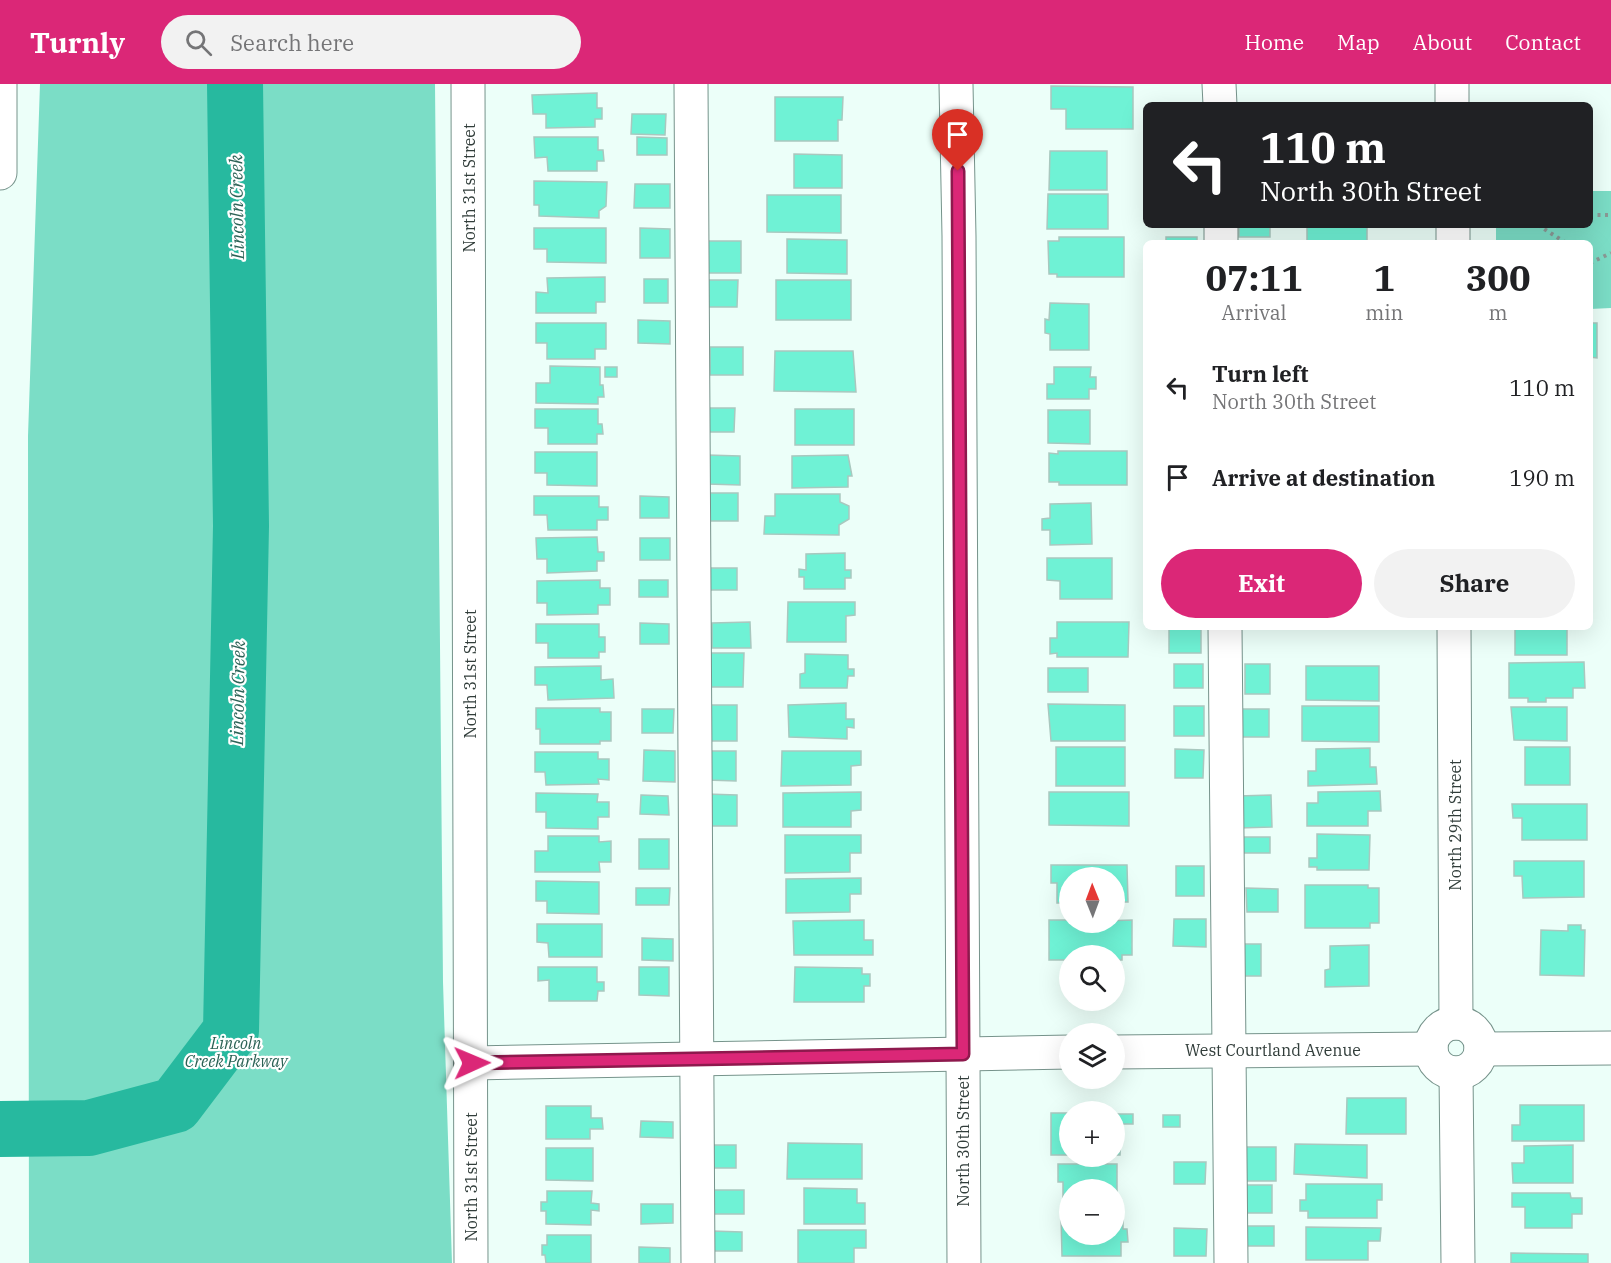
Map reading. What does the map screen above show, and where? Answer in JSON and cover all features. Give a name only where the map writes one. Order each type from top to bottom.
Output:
[{"type":"street","points":[[0,84],[0,172]]},
{"type":"street","name":"North 31st Street","points":[[468,84],[471,1263]]},
{"type":"street","points":[[691,84],[698,1263]]},
{"type":"street","name":"North 30th Street","points":[[956,84],[959,236],[964,1263]]},
{"type":"street","points":[[1220,84],[1220,102]]},
{"type":"street","points":[[1452,84],[1452,102]]},
{"type":"street","points":[[1225,630],[1231,1263]]},
{"type":"street","name":"North 29th Street","points":[[1454,630],[1456,1023]]},
{"type":"street","points":[[1456,1023],[1473,1030],[1480,1041],[1481,1049],[1475,1065],[1456,1073],[1446,1071],[1437,1064],[1431,1049],[1437,1032],[1445,1026],[1456,1023]]},
{"type":"street","points":[[1481,1049],[1611,1048]]},
{"type":"street","name":"West Courtland Avenue","points":[[1125,1052],[1431,1049]]},
{"type":"street","points":[[472,1063],[1059,1053]]},
{"type":"street","points":[[1456,1073],[1458,1263]]},
{"type":"path","points":[[1593,215],[1611,215]]},
{"type":"path","points":[[1543,228],[1561,240]]},
{"type":"path","points":[[1593,260],[1611,253]]},
{"type":"green space","name":"Lincoln Creek Parkway","points":[[40,84],[435,84],[443,982],[452,1263],[29,1263],[28,436]]},
{"type":"green space","points":[[1593,191],[1611,191],[1611,308],[1593,309],[1593,240],[1496,240],[1496,228],[1593,228]]},
{"type":"building","points":[[1051,86],[1133,87],[1133,129],[1066,129],[1066,109],[1051,109]]},
{"type":"building","points":[[597,93],[597,108],[602,108],[602,119],[595,119],[595,127],[546,128],[546,114],[533,114],[532,95]]},
{"type":"building","points":[[775,97],[843,97],[842,120],[838,120],[838,141],[775,141]]},
{"type":"building","points":[[632,114],[666,114],[665,135],[631,134]]},
{"type":"building","points":[[534,137],[598,137],[598,150],[603,150],[604,161],[597,161],[597,171],[548,171],[547,157],[535,158]]},
{"type":"building","points":[[637,137],[667,138],[667,155],[637,155]]},
{"type":"building","points":[[1050,151],[1107,151],[1107,190],[1049,190]]},
{"type":"building","points":[[794,154],[842,155],[842,188],[794,188]]},
{"type":"building","points":[[534,181],[607,182],[606,206],[599,211],[599,218],[539,216],[539,205],[534,205]]},
{"type":"building","points":[[635,184],[670,184],[670,208],[634,208]]},
{"type":"building","points":[[1048,194],[1108,194],[1108,229],[1047,229]]},
{"type":"building","points":[[767,195],[841,195],[841,233],[767,232]]},
{"type":"building","points":[[534,228],[606,228],[606,263],[547,262],[547,249],[534,249]]},
{"type":"building","points":[[640,228],[670,229],[670,258],[640,258]]},
{"type":"building","points":[[1239,228],[1270,228],[1270,237],[1239,237]]},
{"type":"building","points":[[1307,228],[1367,228],[1367,240],[1307,240]]},
{"type":"building","points":[[1059,237],[1124,237],[1124,277],[1057,277],[1057,274],[1049,274],[1048,241],[1059,241]]},
{"type":"building","points":[[1166,237],[1197,237],[1197,240],[1166,240]]},
{"type":"building","points":[[787,239],[847,240],[847,274],[787,273]]},
{"type":"building","points":[[706,241],[741,241],[741,273],[706,273]]},
{"type":"building","points":[[605,277],[605,302],[596,302],[596,313],[536,313],[536,292],[548,293],[547,278]]},
{"type":"building","points":[[644,279],[668,279],[668,303],[644,303]]},
{"type":"building","points":[[708,280],[738,280],[737,307],[708,307]]},
{"type":"building","points":[[776,280],[851,280],[851,320],[776,320]]},
{"type":"building","points":[[1050,303],[1089,304],[1089,350],[1050,350],[1050,334],[1045,333],[1045,319],[1049,320]]},
{"type":"building","points":[[638,320],[670,321],[670,344],[638,343]]},
{"type":"building","points":[[536,323],[606,323],[606,349],[595,349],[595,359],[547,359],[547,343],[536,343]]},
{"type":"building","points":[[1593,323],[1597,323],[1597,358],[1593,357]]},
{"type":"building","points":[[710,347],[743,347],[743,375],[710,375]]},
{"type":"building","points":[[775,351],[853,351],[856,392],[774,391]]},
{"type":"building","points":[[550,366],[600,367],[600,385],[603,385],[604,397],[598,397],[598,404],[536,403],[536,383],[550,383]]},
{"type":"building","points":[[605,367],[617,367],[617,377],[605,377]]},
{"type":"building","points":[[1054,367],[1091,367],[1090,377],[1096,377],[1096,389],[1089,389],[1089,399],[1047,399],[1047,384],[1054,384]]},
{"type":"building","points":[[706,408],[735,408],[734,432],[706,432]]},
{"type":"building","points":[[535,409],[598,409],[598,424],[602,424],[603,434],[597,434],[597,444],[548,444],[548,428],[535,428]]},
{"type":"building","points":[[795,409],[854,409],[854,445],[795,445]]},
{"type":"building","points":[[1048,410],[1090,410],[1090,444],[1048,443]]},
{"type":"building","points":[[1058,451],[1127,451],[1127,485],[1059,485],[1059,482],[1049,482],[1049,453],[1058,454]]},
{"type":"building","points":[[535,452],[597,452],[597,486],[547,485],[547,473],[535,473]]},
{"type":"building","points":[[707,455],[740,456],[740,485],[707,484]]},
{"type":"building","points":[[848,455],[852,476],[848,476],[848,487],[792,488],[792,456]]},
{"type":"building","points":[[708,493],[738,493],[738,521],[707,521]]},
{"type":"building","points":[[775,494],[840,494],[840,502],[849,506],[849,519],[839,525],[839,535],[764,534],[765,516],[775,516]]},
{"type":"building","points":[[534,496],[599,496],[599,507],[608,507],[608,520],[597,520],[597,530],[548,530],[547,515],[534,515]]},
{"type":"building","points":[[640,496],[669,497],[669,518],[640,518]]},
{"type":"building","points":[[1091,503],[1092,544],[1050,545],[1050,530],[1042,530],[1042,519],[1050,518],[1050,504]]},
{"type":"building","points":[[597,537],[598,552],[604,552],[604,561],[597,561],[597,571],[547,573],[547,559],[537,559],[536,538]]},
{"type":"building","points":[[640,538],[670,538],[670,560],[640,560]]},
{"type":"building","points":[[845,553],[845,570],[851,570],[851,578],[845,578],[845,589],[804,589],[804,577],[799,577],[799,569],[806,570],[806,554]]},
{"type":"building","points":[[1047,558],[1112,558],[1112,599],[1060,599],[1060,581],[1047,580]]},
{"type":"building","points":[[709,568],[737,568],[737,590],[709,590]]},
{"type":"building","points":[[600,580],[600,588],[610,588],[610,605],[598,605],[598,614],[547,615],[547,603],[537,603],[537,581]]},
{"type":"building","points":[[639,580],[668,580],[668,597],[639,597]]},
{"type":"building","points":[[788,602],[855,602],[855,615],[846,616],[846,642],[787,642]]},
{"type":"building","points":[[750,622],[751,648],[712,648],[712,623]]},
{"type":"building","points":[[1057,622],[1129,622],[1128,657],[1057,657],[1057,653],[1050,654],[1050,638],[1057,638]]},
{"type":"building","points":[[640,623],[669,624],[669,644],[640,644]]},
{"type":"building","points":[[536,624],[599,624],[599,637],[605,637],[605,652],[599,652],[599,658],[548,658],[548,643],[536,643]]},
{"type":"building","points":[[1169,630],[1201,630],[1201,653],[1169,653]]},
{"type":"building","points":[[1515,630],[1567,630],[1567,655],[1515,655]]},
{"type":"building","points":[[710,653],[744,653],[743,687],[710,687]]},
{"type":"building","points":[[805,654],[848,655],[848,669],[854,669],[854,676],[848,676],[847,688],[800,688],[800,674],[805,673]]},
{"type":"building","points":[[1584,662],[1585,688],[1573,688],[1573,698],[1546,698],[1546,702],[1528,702],[1528,698],[1509,698],[1509,663]]},
{"type":"building","points":[[1174,664],[1203,664],[1203,688],[1174,688]]},
{"type":"building","points":[[1245,664],[1270,664],[1270,694],[1245,694]]},
{"type":"building","points":[[601,666],[601,680],[613,679],[614,698],[548,700],[547,685],[535,685],[535,667]]},
{"type":"building","points":[[1306,666],[1379,666],[1379,701],[1306,700]]},
{"type":"building","points":[[1048,668],[1088,668],[1088,692],[1048,692]]},
{"type":"building","points":[[846,703],[846,719],[854,719],[854,728],[847,727],[847,739],[789,737],[788,705]]},
{"type":"building","points":[[1048,704],[1125,705],[1125,741],[1051,741]]},
{"type":"building","points":[[708,705],[737,705],[737,741],[708,741]]},
{"type":"building","points":[[1174,706],[1204,706],[1204,736],[1174,736]]},
{"type":"building","points":[[1302,706],[1379,706],[1379,742],[1302,741]]},
{"type":"building","points":[[1511,707],[1567,707],[1567,741],[1514,740]]},
{"type":"building","points":[[536,708],[600,708],[600,712],[611,712],[611,741],[600,741],[600,744],[540,744],[540,729],[536,729]]},
{"type":"building","points":[[642,709],[674,709],[673,733],[642,733]]},
{"type":"building","points":[[1239,709],[1269,709],[1269,737],[1239,737]]},
{"type":"building","points":[[1056,747],[1125,747],[1125,786],[1056,786]]},
{"type":"building","points":[[1525,747],[1570,747],[1570,785],[1525,785]]},
{"type":"building","points":[[1370,748],[1370,767],[1376,767],[1377,784],[1308,786],[1308,771],[1316,771],[1316,749]]},
{"type":"building","points":[[1175,749],[1204,750],[1203,778],[1175,778]]},
{"type":"building","points":[[644,750],[675,751],[675,782],[643,781]]},
{"type":"building","points":[[707,751],[736,751],[736,781],[707,780]]},
{"type":"building","points":[[782,751],[861,751],[861,765],[851,766],[851,785],[781,786]]},
{"type":"building","points":[[535,752],[598,752],[598,759],[609,759],[609,780],[598,779],[599,784],[546,785],[545,772],[535,772]]},
{"type":"building","points":[[1380,791],[1381,811],[1368,811],[1368,826],[1307,826],[1307,803],[1318,803],[1318,792]]},
{"type":"building","points":[[861,792],[861,810],[851,811],[851,827],[783,827],[783,793]]},
{"type":"building","points":[[1049,792],[1129,792],[1129,826],[1049,825]]},
{"type":"building","points":[[536,793],[598,794],[597,802],[609,802],[609,817],[598,817],[598,829],[546,828],[546,812],[536,812]]},
{"type":"building","points":[[706,794],[737,795],[737,826],[705,826]]},
{"type":"building","points":[[641,795],[668,796],[669,815],[640,814]]},
{"type":"building","points":[[1271,795],[1272,827],[1239,828],[1238,796]]},
{"type":"building","points":[[1512,804],[1587,804],[1587,840],[1522,840],[1522,818],[1513,818]]},
{"type":"building","points":[[1317,834],[1370,835],[1369,870],[1317,870],[1317,867],[1309,867],[1309,858],[1317,858]]},
{"type":"building","points":[[785,835],[861,835],[861,853],[850,853],[850,872],[785,873]]},
{"type":"building","points":[[548,836],[599,836],[599,842],[611,841],[611,862],[599,862],[600,872],[535,872],[535,851],[548,851]]},
{"type":"building","points":[[1239,837],[1270,837],[1270,853],[1238,853]]},
{"type":"building","points":[[639,839],[669,839],[669,869],[639,869]]},
{"type":"building","points":[[1514,861],[1584,861],[1584,897],[1523,898],[1522,876],[1514,876]]},
{"type":"building","points":[[1051,865],[1127,865],[1128,902],[1125,902],[1125,867],[1059,867],[1059,903],[1057,903],[1057,883],[1051,883]]},
{"type":"building","points":[[1176,866],[1204,866],[1204,896],[1176,896]]},
{"type":"building","points":[[861,878],[861,894],[850,894],[850,912],[786,913],[786,879]]},
{"type":"building","points":[[536,881],[599,882],[599,914],[547,913],[547,901],[536,901]]},
{"type":"building","points":[[1305,885],[1368,885],[1368,888],[1379,888],[1379,923],[1370,923],[1370,928],[1305,928]]},
{"type":"building","points":[[636,888],[670,888],[669,905],[636,905]]},
{"type":"building","points":[[1246,888],[1278,889],[1278,912],[1247,912]]},
{"type":"building","points":[[1174,919],[1206,919],[1206,947],[1173,946]]},
{"type":"building","points":[[864,920],[864,940],[873,940],[873,955],[794,955],[793,921]]},
{"type":"building","points":[[1049,920],[1059,920],[1059,933],[1125,933],[1125,920],[1132,920],[1132,955],[1125,955],[1125,945],[1059,945],[1059,960],[1049,960]]},
{"type":"building","points":[[537,924],[602,924],[602,957],[549,957],[548,943],[537,942]]},
{"type":"building","points":[[1568,925],[1581,925],[1581,930],[1585,930],[1584,976],[1540,975],[1541,930],[1568,931]]},
{"type":"building","points":[[642,938],[673,939],[673,961],[642,960]]},
{"type":"building","points":[[1238,944],[1261,944],[1261,976],[1238,976]]},
{"type":"building","points":[[1369,945],[1369,986],[1325,987],[1325,970],[1330,969],[1330,946]]},
{"type":"building","points":[[538,967],[597,967],[597,982],[604,982],[604,991],[598,991],[597,1001],[549,1001],[549,980],[538,981]]},
{"type":"building","points":[[639,967],[669,967],[669,996],[639,995]]},
{"type":"building","points":[[795,967],[862,968],[862,974],[870,974],[870,986],[864,986],[864,1002],[794,1002]]},
{"type":"building","points":[[1347,1098],[1406,1098],[1406,1134],[1346,1134]]},
{"type":"building","points":[[1520,1105],[1584,1105],[1584,1141],[1512,1141],[1512,1125],[1520,1125]]},
{"type":"building","points":[[546,1106],[591,1106],[591,1118],[602,1118],[603,1129],[590,1129],[590,1139],[546,1139]]},
{"type":"building","points":[[1051,1113],[1059,1113],[1059,1155],[1051,1155]]},
{"type":"building","points":[[1125,1114],[1133,1114],[1133,1124],[1125,1124]]},
{"type":"building","points":[[1163,1115],[1180,1115],[1180,1127],[1163,1127]]},
{"type":"building","points":[[641,1121],[673,1122],[673,1138],[640,1137]]},
{"type":"building","points":[[788,1143],[862,1144],[862,1179],[787,1179]]},
{"type":"building","points":[[1295,1144],[1367,1145],[1367,1178],[1294,1174]]},
{"type":"building","points":[[708,1145],[736,1145],[736,1168],[708,1168]]},
{"type":"building","points":[[1573,1145],[1573,1183],[1513,1183],[1512,1163],[1524,1163],[1524,1146]]},
{"type":"building","points":[[1243,1147],[1276,1147],[1276,1181],[1243,1181]]},
{"type":"building","points":[[546,1148],[593,1148],[593,1181],[546,1180]]},
{"type":"building","points":[[1174,1162],[1206,1162],[1205,1184],[1174,1184]]},
{"type":"building","points":[[1058,1164],[1059,1167],[1117,1167],[1117,1179],[1059,1179],[1058,1182]]},
{"type":"building","points":[[1306,1184],[1382,1184],[1382,1200],[1377,1200],[1377,1218],[1308,1218],[1308,1211],[1300,1211],[1300,1200],[1306,1200]]},
{"type":"building","points":[[1243,1185],[1272,1185],[1272,1213],[1242,1213]]},
{"type":"building","points":[[804,1188],[857,1189],[857,1203],[865,1203],[865,1224],[804,1224]]},
{"type":"building","points":[[713,1190],[744,1190],[744,1214],[713,1214]]},
{"type":"building","points":[[547,1191],[592,1191],[591,1203],[599,1204],[599,1211],[591,1210],[591,1225],[546,1224],[546,1211],[541,1211],[541,1202],[547,1202]]},
{"type":"building","points":[[1512,1193],[1570,1193],[1571,1198],[1582,1198],[1582,1214],[1572,1214],[1572,1228],[1525,1228],[1525,1207],[1512,1207]]},
{"type":"building","points":[[641,1204],[673,1204],[673,1223],[641,1224]]},
{"type":"building","points":[[1242,1226],[1274,1226],[1274,1246],[1241,1246]]},
{"type":"building","points":[[1306,1227],[1381,1228],[1380,1241],[1368,1241],[1368,1260],[1306,1260]]},
{"type":"building","points":[[1174,1228],[1207,1229],[1206,1256],[1174,1256]]},
{"type":"building","points":[[1125,1229],[1127,1229],[1128,1242],[1125,1242]]},
{"type":"building","points":[[798,1230],[866,1230],[866,1248],[854,1248],[854,1263],[798,1263]]},
{"type":"building","points":[[712,1231],[742,1232],[742,1251],[711,1251]]},
{"type":"building","points":[[547,1235],[591,1235],[591,1263],[546,1263],[545,1255],[542,1255],[542,1245],[547,1245]]},
{"type":"building","points":[[1062,1245],[1121,1245],[1121,1256],[1062,1256]]},
{"type":"building","points":[[639,1247],[670,1248],[670,1263],[639,1263]]},
{"type":"building","points":[[1511,1253],[1588,1254],[1588,1263],[1511,1263]]},
{"type":"waterway","name":"Lincoln Creek","points":[[0,1129],[89,1128],[175,1105],[231,1031],[241,526],[235,84]]},
{"type":"route","points":[[472,1063],[963,1054],[958,171]]}]
